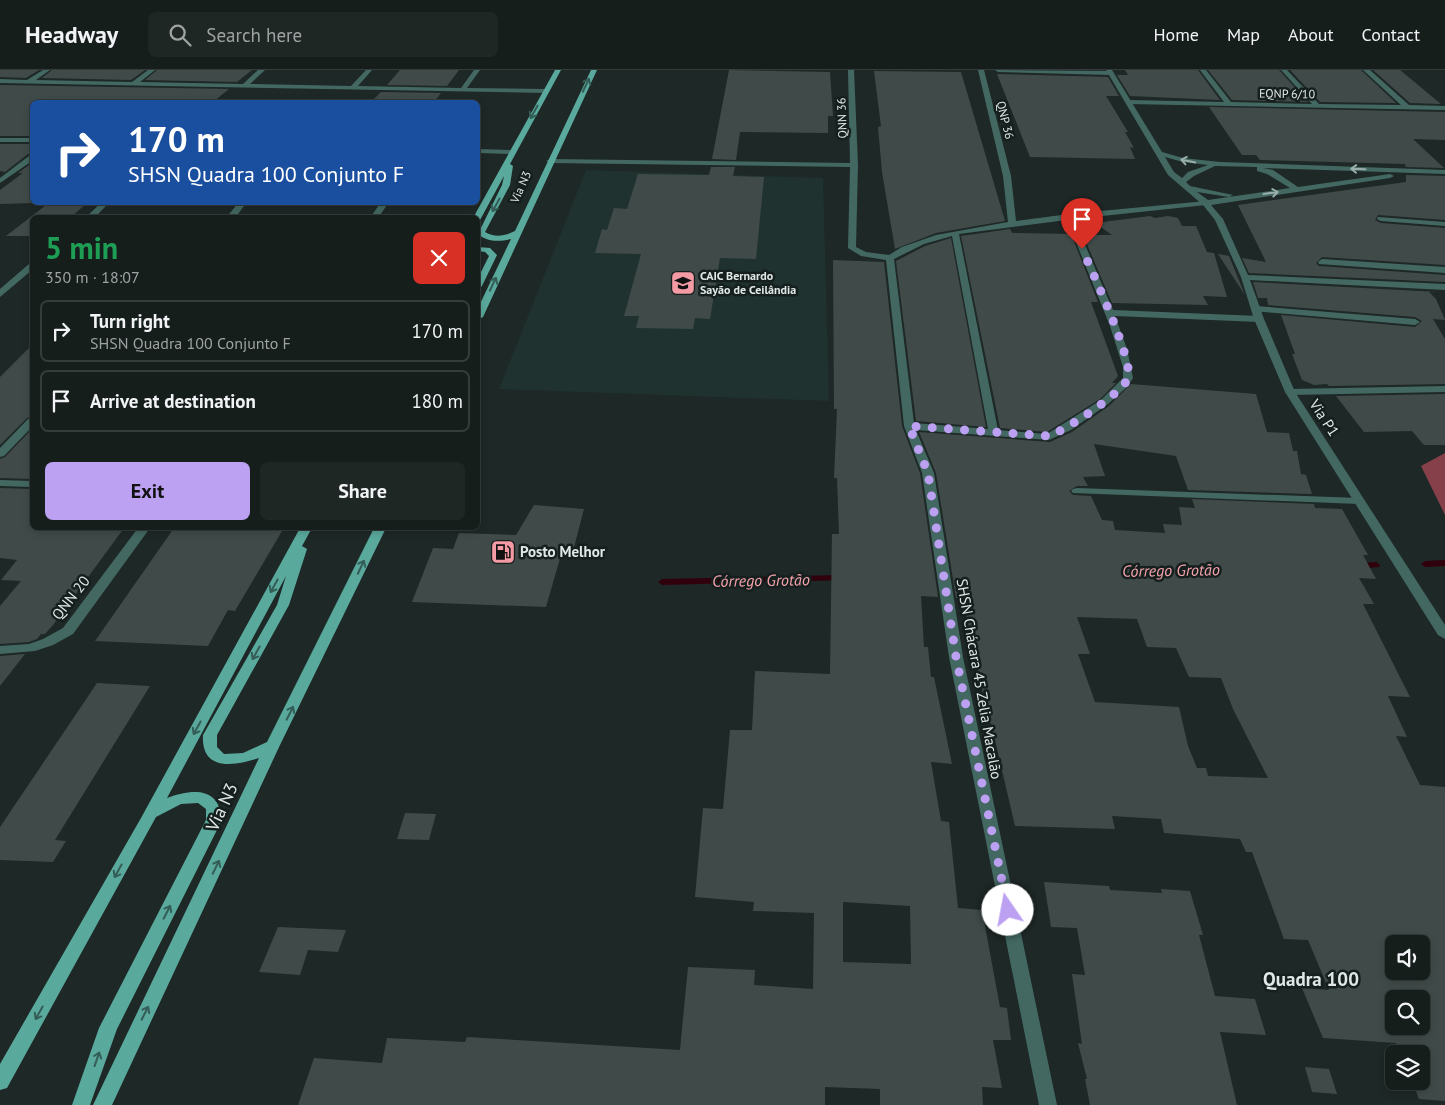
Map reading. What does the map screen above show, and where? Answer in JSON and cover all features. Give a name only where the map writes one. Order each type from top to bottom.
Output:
[{"type":"main road","name":"Via N3","points":[[479,215],[558,70]]},
{"type":"main road","name":"Via N3","points":[[480,313],[550,160],[594,70]]},
{"type":"main road","points":[[511,156],[506,185],[481,233],[487,237],[499,238],[511,236],[518,232]]},
{"type":"main road","points":[[480,249],[487,250],[493,255],[480,282]]},
{"type":"main road","points":[[273,745],[257,756],[236,760],[217,756],[211,750],[209,742],[210,735],[283,605],[306,530]]},
{"type":"main road","points":[[0,1082],[147,820],[306,530]]},
{"type":"main road","name":"Via N3","points":[[102,1105],[273,745],[379,530]]},
{"type":"main road","points":[[81,1105],[108,1028],[214,820],[215,812],[212,805],[206,800],[186,797],[163,804],[147,820]]},
{"type":"street","points":[[28,82],[47,70]]},
{"type":"street","points":[[134,84],[152,70]]},
{"type":"street","points":[[244,86],[262,70]]},
{"type":"street","points":[[353,87],[369,70]]},
{"type":"street","points":[[463,89],[477,70]]},
{"type":"street","name":"QNN 36","points":[[851,70],[854,165],[852,248],[864,254],[890,258]]},
{"type":"street","name":"QNP 36","points":[[981,70],[1007,176],[1012,224]]},
{"type":"street","points":[[998,70],[1110,71],[1158,153],[1184,160],[1220,164],[1445,172]]},
{"type":"street","points":[[1203,70],[1229,104]]},
{"type":"street","points":[[1284,70],[1317,105]]},
{"type":"street","points":[[1366,70],[1407,107]]},
{"type":"street","points":[[0,81],[546,91]]},
{"type":"street","name":"EQNP 6/10","points":[[1128,102],[1445,108]]},
{"type":"street","points":[[0,140],[30,140]]},
{"type":"street","points":[[480,152],[511,156]]},
{"type":"street","name":"Via P1","points":[[1158,153],[1171,173],[1206,203],[1219,219],[1245,277],[1290,392],[1445,635]]},
{"type":"street","points":[[0,181],[30,159]]},
{"type":"street","points":[[550,160],[854,165]]},
{"type":"street","points":[[1220,164],[1191,174],[1184,185],[1245,197]]},
{"type":"street","points":[[1245,165],[1270,172],[1296,189]]},
{"type":"street","points":[[890,258],[904,249],[955,233],[1068,216],[1206,203],[1424,171]]},
{"type":"street","points":[[92,215],[104,205]]},
{"type":"street","points":[[233,215],[241,205]]},
{"type":"street","points":[[909,426],[994,434],[1049,436],[1064,431],[1120,389],[1128,378],[1128,366],[1109,313],[1068,216]]},
{"type":"street","points":[[1381,218],[1445,224]]},
{"type":"street","points":[[955,233],[994,434]]},
{"type":"street","name":"SHSN Chácara 45 Zelia Macalão","points":[[890,258],[909,426],[928,473],[956,657],[1048,1105]]},
{"type":"street","points":[[1322,262],[1445,270]]},
{"type":"street","points":[[0,294],[30,268]]},
{"type":"street","points":[[1245,277],[1445,287]]},
{"type":"street","points":[[1109,313],[1258,314],[1416,322]]},
{"type":"street","points":[[1290,392],[1445,389]]},
{"type":"street","points":[[0,454],[30,423]]},
{"type":"street","points":[[0,483],[30,484]]},
{"type":"street","points":[[1077,491],[1359,501]]},
{"type":"street","name":"QNN 20","points":[[0,650],[30,648],[48,642],[68,631],[143,530]]},
{"type":"shaded area","name":"CAIC Bernardo Sayão de Ceilândia","points":[[586,170],[823,178],[829,401],[499,389]]},
{"type":"shaded area","points":[[1445,453],[1445,515],[1421,466]]},
{"type":"building","points":[[0,70],[39,70],[26,78],[0,77]]},
{"type":"building","points":[[52,70],[145,70],[131,80],[42,78]]},
{"type":"building","points":[[157,70],[252,70],[237,82],[145,80]]},
{"type":"building","points":[[400,70],[459,70],[447,86],[387,85]]},
{"type":"building","points":[[729,70],[830,72],[833,116],[828,116],[828,133],[740,132],[736,160],[712,159]]},
{"type":"building","points":[[1125,70],[1198,70],[1220,100],[1130,96],[1117,75],[1128,75]]},
{"type":"building","points":[[1208,70],[1279,70],[1308,102],[1232,100]]},
{"type":"building","points":[[1290,70],[1361,70],[1396,103],[1320,102]]},
{"type":"building","points":[[1373,70],[1400,70],[1441,104],[1410,103]]},
{"type":"building","points":[[874,71],[961,72],[1005,221],[936,233],[895,249],[882,172],[878,127],[881,126]]},
{"type":"building","points":[[997,74],[1108,77],[1119,96],[1106,96],[1128,132],[1125,132],[1134,148],[1130,147],[1135,159],[1030,157]]},
{"type":"building","points":[[0,85],[229,89],[215,100],[30,100],[30,136],[0,136]]},
{"type":"building","points":[[381,92],[441,93],[436,100],[373,100]]},
{"type":"building","points":[[1209,107],[1445,112],[1445,140],[1413,139],[1444,168],[1406,167],[1405,164],[1260,160],[1256,155],[1242,155]]},
{"type":"building","points":[[0,144],[30,144],[30,154],[5,172],[0,171]]},
{"type":"building","points":[[30,164],[30,203],[0,204],[0,190],[23,173],[18,173]]},
{"type":"building","points":[[711,167],[735,167],[733,176],[764,177],[756,259],[720,258],[710,319],[695,318],[693,329],[636,328],[639,316],[624,316],[641,254],[595,253],[602,229],[607,230],[614,208],[627,209],[638,174],[709,175]]},
{"type":"building","points":[[1406,175],[1445,176],[1445,220],[1378,215],[1375,220],[1381,223],[1445,228],[1445,265],[1322,257],[1316,263],[1319,266],[1445,275],[1445,282],[1249,273],[1242,258],[1266,262],[1238,205],[1406,182]]},
{"type":"building","points":[[46,205],[85,205],[73,215],[33,215]]},
{"type":"building","points":[[1150,216],[1155,218],[1168,216],[1178,218],[1182,226],[1196,226],[1207,252],[1214,253],[1227,297],[1203,296],[1208,305],[1112,303],[1083,235],[1112,235],[1095,223]]},
{"type":"building","points":[[30,217],[30,236],[6,236]]},
{"type":"building","points":[[1010,229],[1012,233],[1071,234],[1098,302],[1091,302],[1118,376],[1112,383],[1116,383],[1100,399],[1047,432],[1000,428],[961,236]]},
{"type":"building","points":[[951,238],[986,427],[916,421],[896,261],[925,246]]},
{"type":"building","points":[[1218,254],[1229,256],[1245,295]]},
{"type":"building","points":[[833,260],[884,262],[902,426],[920,473],[938,597],[921,596],[924,647],[928,647],[931,677],[934,677],[952,764],[931,762],[941,821],[949,822],[958,908],[982,910],[1000,1007],[1007,1008],[1011,1040],[993,1040],[1002,1088],[982,1087],[983,1105],[880,1105],[880,1089],[825,1087],[825,1105],[298,1105],[314,1058],[382,1063],[387,1038],[465,1042],[467,1037],[680,1050],[688,967],[755,970],[754,985],[813,989],[814,913],[753,911],[754,902],[695,897],[703,808],[723,809],[730,730],[752,730],[755,671],[830,674],[832,534],[839,534],[837,478],[834,478],[837,409],[834,409]],"holes":[[[843,902],[910,906],[911,964],[843,962]]]},
{"type":"building","points":[[1253,282],[1428,291],[1436,299],[1445,320],[1433,319],[1445,339],[1445,384],[1329,386],[1327,384],[1314,385],[1302,380],[1292,354],[1295,354],[1281,315],[1415,327],[1422,321],[1415,317],[1268,305],[1267,298],[1258,298]]},
{"type":"building","points":[[30,347],[30,417],[0,445],[0,377]]},
{"type":"building","points":[[1131,384],[1256,394],[1267,432],[1289,433],[1293,451],[1297,451],[1301,474],[1306,475],[1312,494],[1188,490],[1176,456],[1094,444],[1105,476],[1083,477],[1088,486],[1077,486],[1069,491],[1073,495],[1091,496],[1102,520],[1113,521],[1115,530],[1165,533],[1163,524],[1182,525],[1179,507],[1195,508],[1192,499],[1314,504],[1315,508],[1342,509],[1368,555],[1363,555],[1376,579],[1359,578],[1374,604],[1363,604],[1410,697],[1388,696],[1407,737],[1396,736],[1420,785],[1445,787],[1445,1101],[1419,1099],[1416,1090],[1430,1090],[1430,1045],[1397,1045],[1396,1043],[1323,1038],[1302,988],[1329,990],[1308,940],[1284,939],[1252,852],[1246,852],[1240,839],[1164,833],[1161,819],[1112,816],[1115,829],[1015,826],[991,723],[989,723],[963,598],[956,598],[936,473],[919,432],[1050,442],[1072,432],[1109,406]],"holes":[[[1077,617],[1137,619],[1147,647],[1176,648],[1189,677],[1221,678],[1233,709],[1268,778],[1208,776],[1206,768],[1197,768],[1188,746],[1179,707],[1095,702],[1078,654],[1090,654]]]},
{"type":"building","points":[[1445,394],[1445,445],[1424,445],[1412,431],[1364,432],[1336,396]]},
{"type":"building","points":[[30,431],[30,479],[0,478],[0,459],[5,457]]},
{"type":"building","points":[[0,488],[30,489],[30,530],[123,530],[53,625],[45,634],[41,634],[37,639],[29,642],[0,644],[0,606],[21,581],[1,580],[17,560],[0,558]]},
{"type":"building","name":"Posto Melhor","points":[[534,505],[584,509],[572,555],[561,555],[546,607],[412,602],[433,548],[453,549],[459,533],[516,535]]},
{"type":"building","points":[[173,530],[282,531],[235,611],[228,610],[208,646],[95,641]]},
{"type":"building","points":[[25,654],[0,686],[0,656]]},
{"type":"building","points":[[97,683],[150,686],[55,840],[66,841],[53,862],[0,860],[0,827]]},
{"type":"building","points":[[405,813],[436,814],[429,840],[397,839]]},
{"type":"building","points":[[1044,882],[1109,886],[1110,890],[1162,893],[1161,889],[1190,891],[1203,935],[1199,935],[1215,996],[1255,999],[1266,1035],[1220,1032],[1237,1105],[1090,1105],[1085,1079],[1087,1079],[1078,1043],[1082,1044],[1072,974],[1085,975],[1077,928],[1051,927]]},
{"type":"building","points":[[278,927],[346,930],[338,952],[308,950],[300,975],[259,972]]},
{"type":"building","points":[[1305,1067],[1329,1069],[1337,1094],[1312,1092]]},
{"type":"waterway","name":"Córrego Grotão","points":[[1425,564],[1445,563]]},
{"type":"waterway","name":"Córrego Grotão","points":[[1357,566],[1376,565]]},
{"type":"waterway","name":"Córrego Grotão","points":[[662,582],[842,578]]},
{"type":"place","name":"CAIC Bernardo Sayão de Ceilândia","points":[[683,283]]},
{"type":"place","name":"Posto Melhor","points":[[503,552]]},
{"type":"district","name":"Quadra 100","points":[[1311,979]]},
{"type":"route","points":[[1008,910],[956,657],[928,473],[909,426],[994,434],[1049,436],[1064,431],[1120,389],[1128,378],[1128,366],[1116,328],[1082,249]]}]
